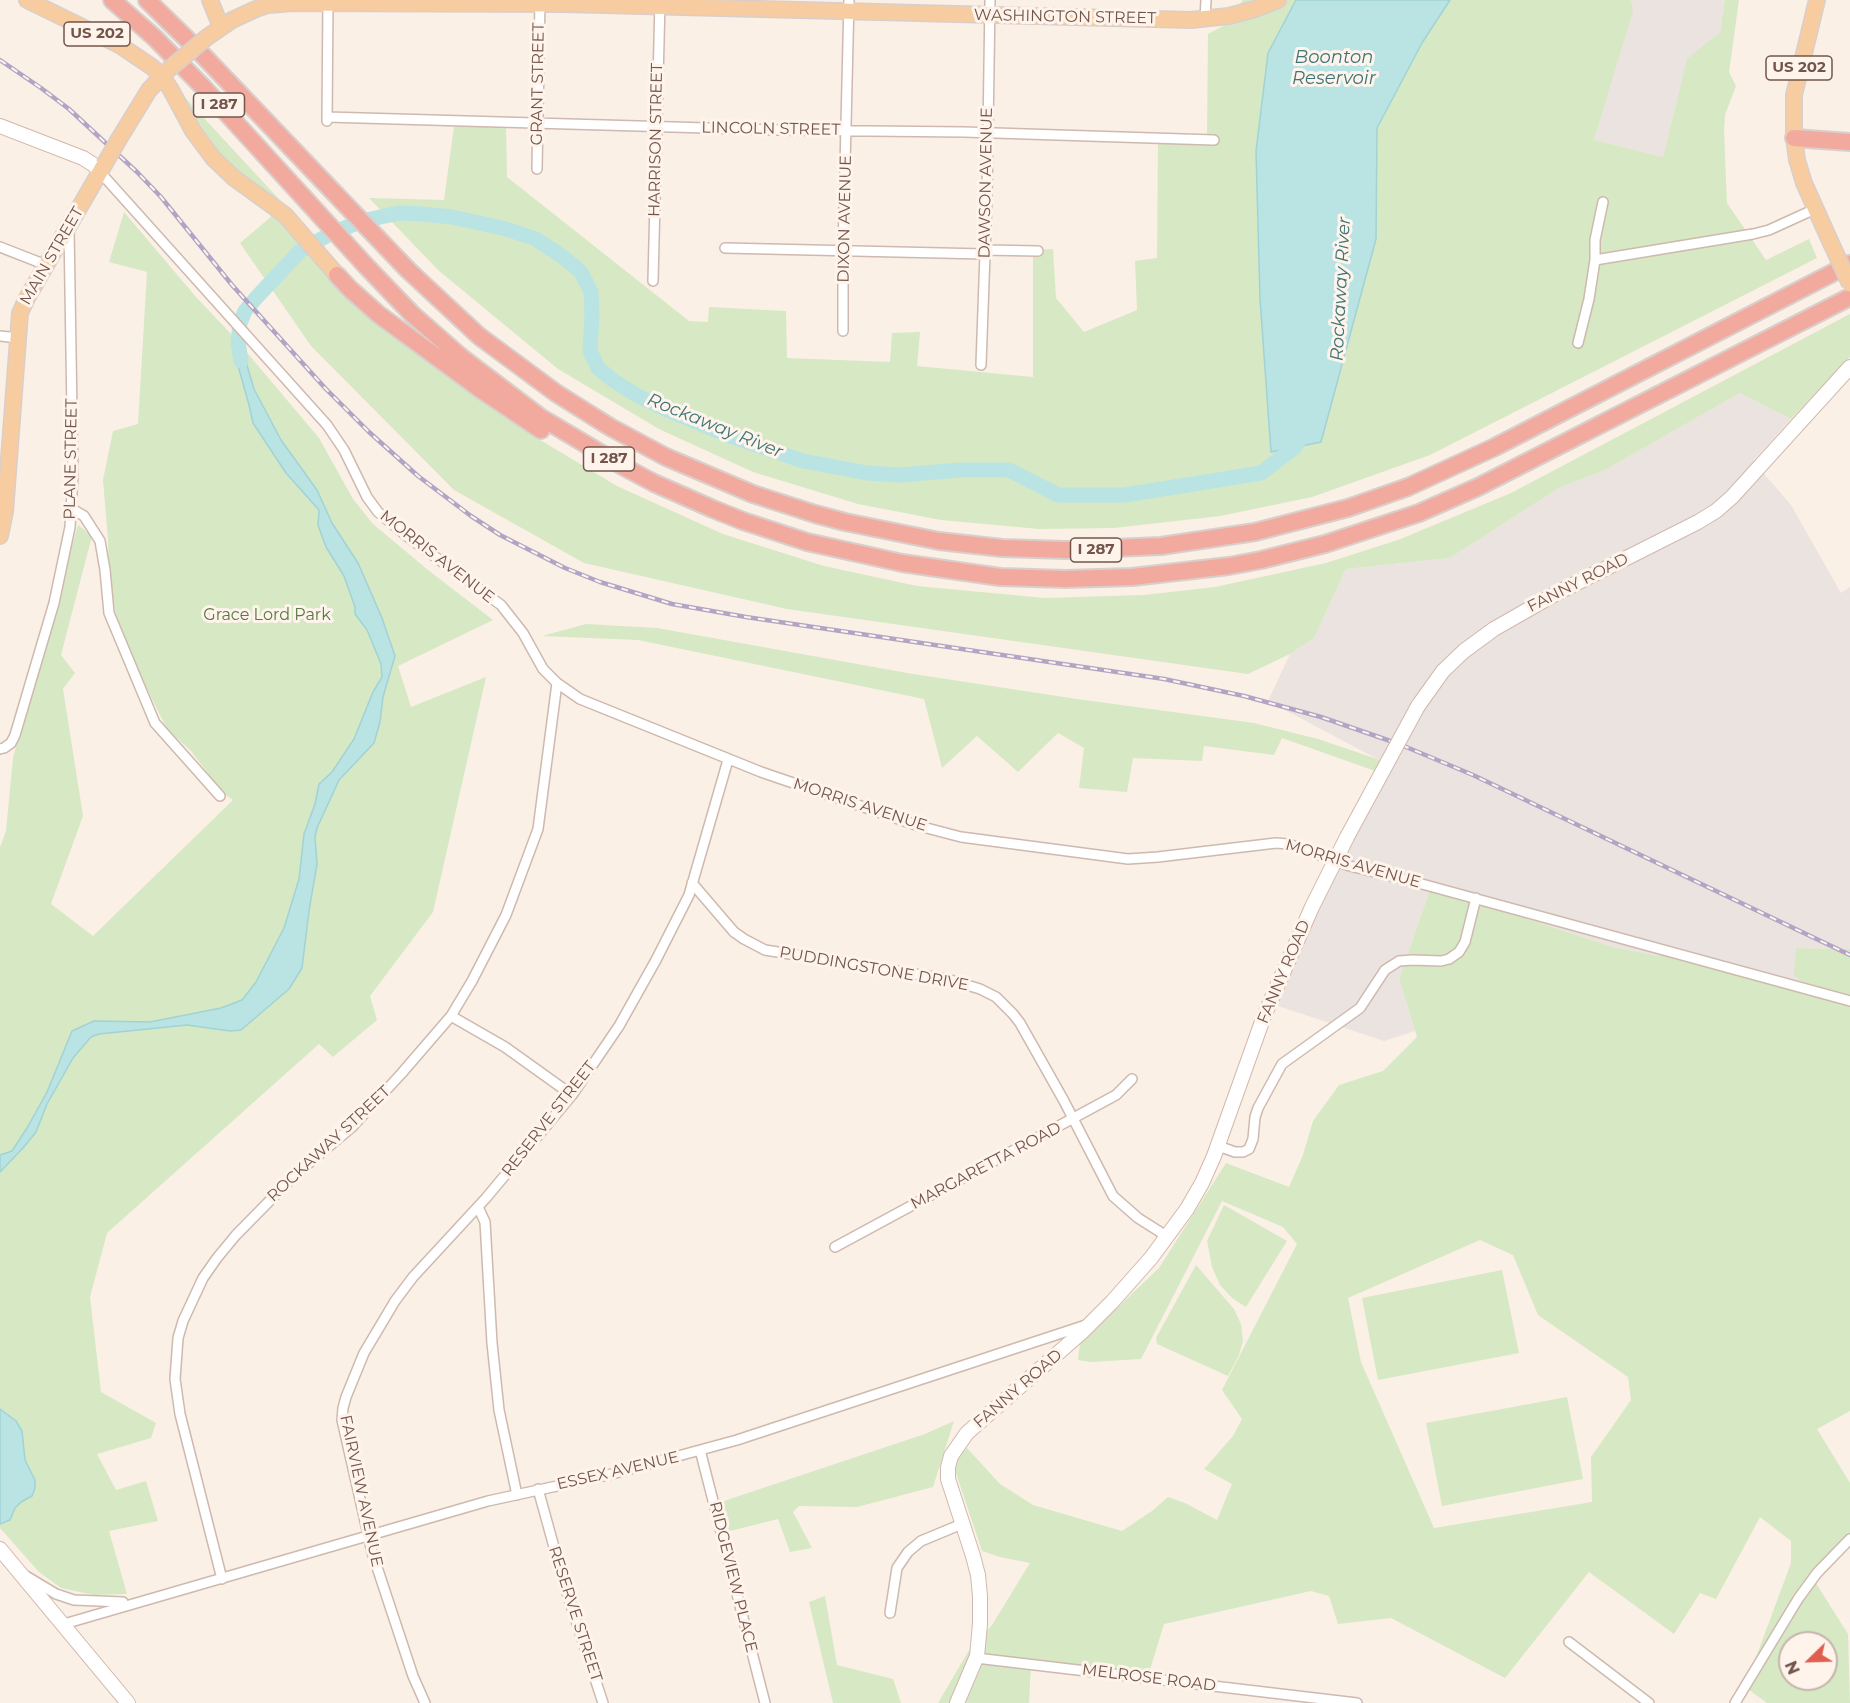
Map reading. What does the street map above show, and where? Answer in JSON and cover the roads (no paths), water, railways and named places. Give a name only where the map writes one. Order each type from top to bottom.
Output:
[{"type":"highway","name":"I 287","points":[[112,0],[155,38],[202,86],[389,291],[436,336],[487,378],[558,429],[624,467],[683,496],[743,521],[807,542],[935,569],[1000,577],[1110,578],[1163,575],[1240,564],[1293,553],[1387,525],[1478,487],[1850,297]]},
{"type":"highway","name":"I 287","points":[[147,0],[432,293],[504,356],[582,410],[666,457],[753,494],[815,514],[876,529],[971,545],[1066,550],[1161,546],[1224,538],[1296,523],[1378,498],[1495,447],[1850,264]]},
{"type":"highway","points":[[157,0],[217,71]]},
{"type":"highway","points":[[1794,138],[1850,142]]},
{"type":"highway","points":[[334,271],[371,309],[452,369],[507,408],[590,460],[649,491],[686,506],[725,520],[807,542]]},
{"type":"main road","name":"US 202","points":[[27,0],[123,47],[165,73]]},
{"type":"main road","points":[[210,0],[221,27]]},
{"type":"main road","name":"WASHINGTON STREET","points":[[221,27],[268,5],[328,2],[660,3],[989,8],[1205,19],[1229,16],[1278,0]]},
{"type":"main road","name":"US 202","points":[[1817,0],[1794,95],[1794,138],[1799,167],[1815,209],[1850,285]]},
{"type":"main road","name":"MAIN STREET","points":[[0,536],[5,512],[4,458],[19,321],[23,305],[143,98],[165,73],[221,27]]},
{"type":"main road","points":[[165,73],[171,90],[193,130],[213,158],[234,178],[273,205],[296,227],[334,271]]},
{"type":"main road","points":[[0,126],[83,158],[102,168]]},
{"type":"main road","name":"FANNY ROAD","points":[[957,1703],[976,1658],[980,1624],[978,1575],[948,1479],[948,1467],[953,1450],[976,1425],[1112,1302],[1168,1237],[1187,1209],[1202,1183],[1218,1146],[1264,1016],[1311,907],[1418,706],[1443,671],[1464,651],[1494,629],[1557,593],[1716,511],[1732,497],[1850,367]]},
{"type":"main road","points":[[0,1549],[128,1703]]},
{"type":"street","points":[[1205,19],[1206,0]]},
{"type":"street","name":"LINCOLN STREET","points":[[328,2],[327,119],[1214,140]]},
{"type":"street","name":"GRANT STREET","points":[[537,169],[539,2]]},
{"type":"street","name":"HARRISON STREET","points":[[653,281],[660,3]]},
{"type":"street","name":"DIXON AVENUE","points":[[843,331],[849,6]]},
{"type":"street","name":"DAWSON AVENUE","points":[[981,365],[989,8]]},
{"type":"street","name":"MORRIS AVENUE","points":[[102,168],[214,301],[327,425],[344,450],[367,497],[378,512],[501,606],[523,633],[543,669],[557,683],[580,699],[728,760],[919,826],[961,837],[1128,859],[1282,843],[1350,866],[1476,898],[1850,1001]]},
{"type":"street","points":[[1578,343],[1589,299],[1595,260],[1594,240],[1603,202]]},
{"type":"street","points":[[1595,260],[1754,234],[1776,228],[1815,209]]},
{"type":"street","name":"PLANE STREET","points":[[0,749],[11,742],[27,697],[58,585],[72,509],[69,225]]},
{"type":"street","points":[[0,247],[46,265]]},
{"type":"street","points":[[725,248],[1038,251]]},
{"type":"street","points":[[0,336],[18,338]]},
{"type":"street","points":[[72,509],[84,516],[100,541],[109,613],[155,723],[220,796]]},
{"type":"street","name":"ROCKAWAY STREET","points":[[222,1579],[180,1414],[175,1379],[178,1338],[192,1299],[217,1258],[236,1235],[295,1175],[352,1126],[401,1074],[451,1016],[472,981],[507,915],[538,830],[557,683]]},
{"type":"street","name":"RESERVE STREET","points":[[478,1207],[572,1095],[628,1009],[689,895],[728,760]]},
{"type":"street","name":"PUDDINGSTONE DRIVE","points":[[692,883],[735,932],[765,950],[947,979],[980,989],[996,998],[1020,1023],[1113,1196],[1138,1218],[1168,1237]]},
{"type":"street","points":[[1218,1146],[1235,1152],[1244,1152],[1248,1149],[1253,1139],[1258,1108],[1282,1064],[1360,1008],[1385,970],[1399,961],[1441,962],[1459,952],[1465,942],[1476,898]]},
{"type":"street","points":[[451,1016],[505,1047],[572,1095]]},
{"type":"street","name":"MARGARETTA ROAD","points":[[835,1247],[1116,1095],[1132,1079]]},
{"type":"street","points":[[478,1207],[485,1222],[492,1343],[499,1410],[517,1495]]},
{"type":"street","name":"FAIRVIEW AVENUE","points":[[425,1703],[413,1676],[372,1552],[342,1420],[343,1408],[364,1353],[394,1301],[413,1277],[478,1207]]},
{"type":"street","name":"ESSEX AVENUE","points":[[64,1624],[488,1501],[612,1474],[700,1450],[1091,1323]]},
{"type":"street","name":"RIDGEVIEW PLACE","points":[[700,1450],[765,1703]]},
{"type":"street","name":"RESERVE STREET","points":[[538,1489],[565,1587],[603,1703]]},
{"type":"street","points":[[890,1613],[897,1568],[908,1552],[921,1541],[962,1524]]},
{"type":"street","points":[[1735,1703],[1798,1599],[1817,1573],[1850,1539]]},
{"type":"street","name":"ESSEX AVENUE","points":[[19,1572],[56,1594],[74,1600],[110,1603],[140,1601]]},
{"type":"street","points":[[1569,1642],[1649,1703]]},
{"type":"street","name":"MELROSE ROAD","points":[[976,1658],[1357,1703]]},
{"type":"street","points":[[1266,1703],[1268,1692]]},
{"type":"water","name":"Boonton Reservoir","points":[[1296,0],[1450,0],[1422,43],[1377,128],[1376,239],[1321,442],[1271,452],[1260,299],[1256,151],[1268,53]]},
{"type":"water","points":[[233,336],[246,351],[247,365],[254,389],[281,440],[317,490],[332,523],[358,563],[382,618],[395,656],[383,697],[380,722],[374,743],[339,780],[317,828],[315,837],[317,864],[302,968],[289,989],[241,1030],[230,1031],[187,1025],[99,1034],[91,1037],[73,1058],[47,1104],[36,1132],[0,1172],[0,1155],[12,1151],[27,1128],[47,1092],[72,1031],[94,1021],[150,1022],[221,1008],[242,1000],[256,982],[284,928],[299,879],[304,834],[315,804],[319,784],[332,772],[354,739],[373,692],[382,677],[381,664],[367,630],[355,614],[355,607],[344,576],[326,547],[318,525],[319,510],[286,473],[253,423],[237,362]]},
{"type":"water","points":[[0,1409],[16,1421],[22,1431],[25,1460],[35,1480],[35,1488],[32,1496],[15,1508],[10,1520],[0,1524]]},
{"type":"waterway","name":"Rockaway River","points":[[241,361],[238,342],[240,323],[245,311],[300,251],[330,234],[362,221],[399,213],[422,214],[452,217],[506,229],[536,239],[581,272],[591,292],[590,351],[598,368],[638,396],[665,409],[730,436],[803,461],[867,473],[900,475],[960,470],[1009,470],[1058,495],[1125,495],[1261,473],[1295,447],[1305,431]]},
{"type":"railway","points":[[0,60],[69,109],[137,172],[161,197],[232,285],[325,388],[369,432],[418,476],[471,516],[500,535],[565,568],[600,582],[672,604],[1164,679],[1244,696],[1321,717],[1399,744],[1473,775],[1850,955]]},
{"type":"park label","name":"Grace Lord Park","points":[[267,615]]}]
